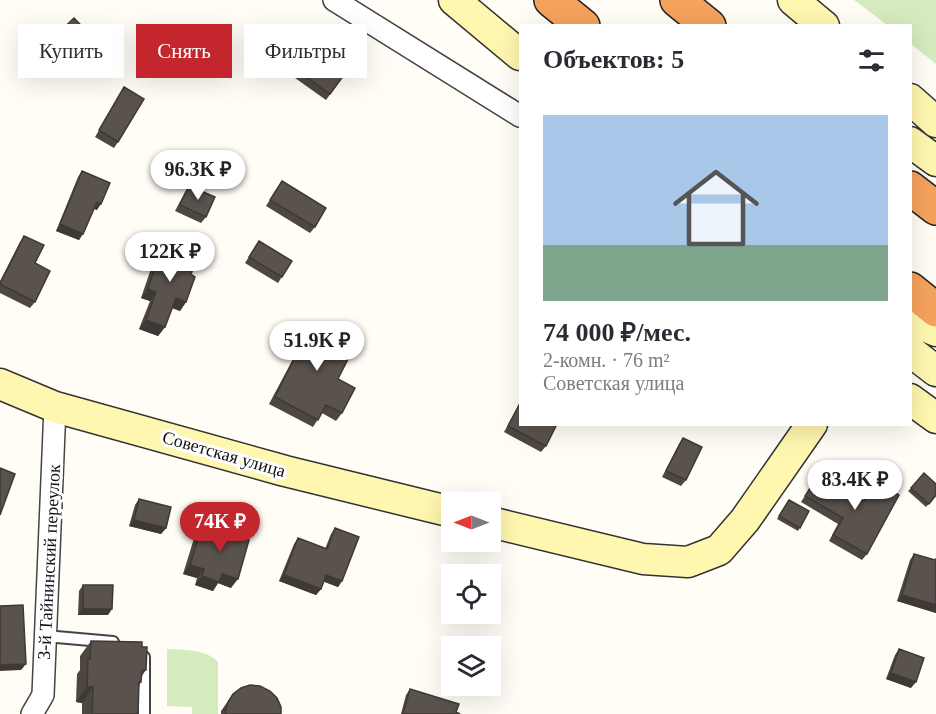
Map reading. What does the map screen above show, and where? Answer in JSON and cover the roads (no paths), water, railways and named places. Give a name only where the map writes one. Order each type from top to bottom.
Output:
[{"type":"highway","points":[[551,0],[581,24]]},
{"type":"highway","points":[[677,0],[707,24]]},
{"type":"highway","points":[[912,190],[936,208]]},
{"type":"highway","points":[[912,291],[936,310]]},
{"type":"street","points":[[334,0],[519,115]]},
{"type":"street","points":[[454,0],[519,54]]},
{"type":"street","points":[[793,0],[822,24]]},
{"type":"street","points":[[912,101],[936,122]]},
{"type":"street","points":[[912,143],[936,161]]},
{"type":"street","points":[[912,321],[936,331]]},
{"type":"street","points":[[912,353],[936,371]]},
{"type":"street","name":"Советская улица","points":[[0,384],[56,407],[285,471],[441,509]]},
{"type":"street","points":[[912,400],[936,418]]},
{"type":"street","name":"3-й Тайнинский переулок","points":[[32,714],[43,695],[56,407]]},
{"type":"street","points":[[501,525],[643,560],[688,562],[719,550],[745,520],[811,426]]},
{"type":"lane","points":[[45,636],[126,643]]},
{"type":"lane","points":[[140,651],[145,664],[144,714]]}]
